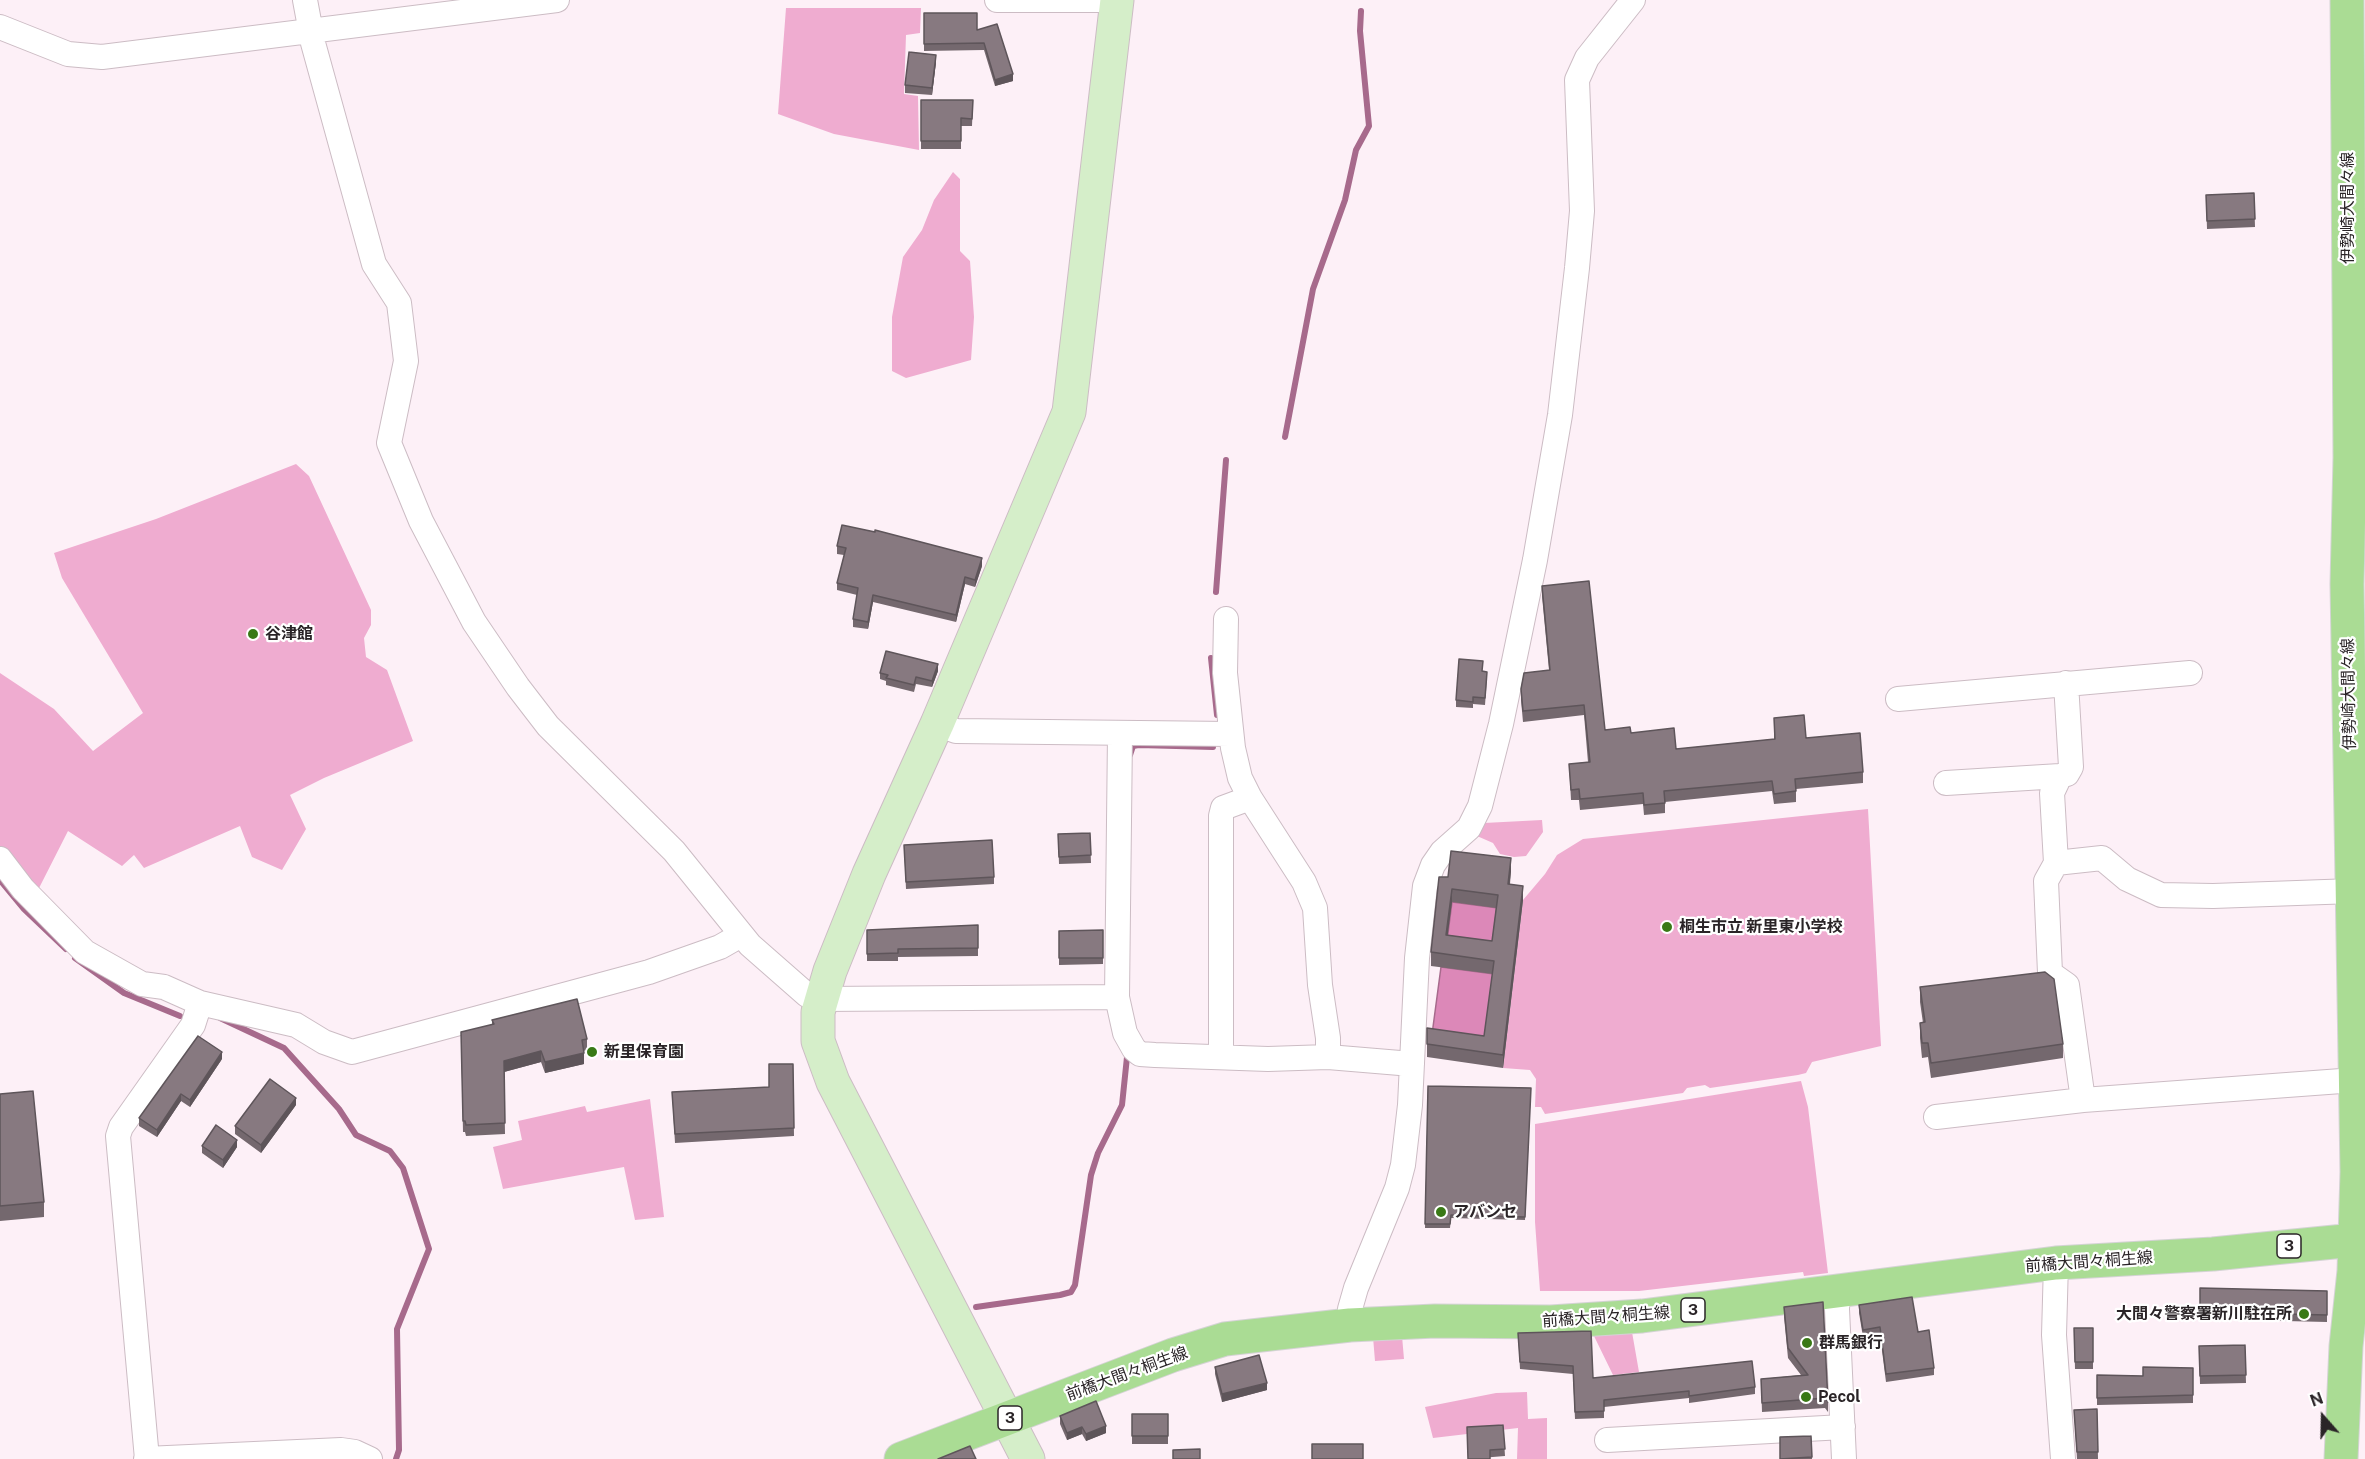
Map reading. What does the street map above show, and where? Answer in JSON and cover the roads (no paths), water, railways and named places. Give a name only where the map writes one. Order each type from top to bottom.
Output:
[{"type":"main road","name":"伊勢崎大間々線","points":[[2341,1459],[2346,1346],[2361,1239],[2355,1080],[2346,584],[2350,458],[2357,347],[2347,0]]},
{"type":"main road","name":"前橋大間々桐生線","points":[[901,1459],[1173,1355],[1225,1339],[1350,1326],[1435,1321],[1551,1322],[1599,1319],[2056,1263],[2213,1254],[2361,1239]]},
{"type":"street","points":[[305,0],[374,264],[399,303],[406,361],[388,443],[421,521],[474,622],[518,687],[561,741],[674,851],[741,935],[800,990],[820,999],[1117,997]]},
{"type":"street","points":[[0,27],[83,57],[557,0]]},
{"type":"street","points":[[997,0],[1106,0]]},
{"type":"street","points":[[1028,1459],[833,1082],[818,1041],[820,999],[869,874],[937,724],[1069,412],[1117,0]]},
{"type":"street","points":[[1350,1326],[1350,1309],[1356,1288],[1400,1177],[1407,1137],[1417,958],[1425,886],[1433,865],[1442,852],[1469,828],[1482,799],[1504,712],[1560,415],[1581,211],[1577,80],[1587,58],[1633,0]]},
{"type":"street","points":[[1226,619],[1230,734],[1240,778],[1250,798],[1304,882],[1315,908],[1320,986],[1329,1038],[1328,1057]]},
{"type":"street","points":[[1898,699],[2190,673]]},
{"type":"street","points":[[1946,783],[2067,774],[2071,767],[2066,683]]},
{"type":"street","points":[[937,724],[956,731],[1230,734]]},
{"type":"street","points":[[1120,734],[1117,997],[1125,1033],[1140,1054],[1328,1057],[1412,1064]]},
{"type":"street","points":[[2060,776],[2052,793],[2056,863],[2046,880],[2050,974],[2067,985],[2083,1100]]},
{"type":"street","points":[[1221,1057],[1221,816],[1223,808],[1250,798]]},
{"type":"street","points":[[2056,863],[2102,858],[2127,879],[2161,895],[2213,896],[2353,891]]},
{"type":"street","points":[[0,859],[23,889],[85,952],[142,984],[164,987],[200,1003],[296,1025],[324,1042],[352,1052],[649,972],[720,947],[741,935]]},
{"type":"street","points":[[200,1003],[193,1025],[121,1127],[118,1136],[146,1459],[341,1450],[355,1452],[370,1459]]},
{"type":"street","points":[[1936,1117],[2083,1100],[2355,1080]]},
{"type":"street","points":[[2056,1263],[2054,1335],[2063,1459]]},
{"type":"street","points":[[1839,1291],[1837,1309],[1844,1459]]},
{"type":"street","points":[[1607,1440],[1843,1427]]},
{"type":"waterway","points":[[1285,437],[1313,289],[1345,200],[1356,150],[1369,126],[1360,31],[1361,11]]},
{"type":"waterway","points":[[1216,592],[1226,460]]},
{"type":"waterway","points":[[1211,658],[1217,715]]},
{"type":"waterway","points":[[1130,755],[1133,746],[1139,745],[1213,747]]},
{"type":"waterway","points":[[0,880],[24,909],[66,949]]},
{"type":"waterway","points":[[75,958],[124,993],[180,1016]]},
{"type":"waterway","points":[[220,1018],[284,1048],[339,1109],[356,1135],[390,1151],[403,1168],[429,1249],[397,1329],[399,1450],[396,1459]]},
{"type":"waterway","points":[[976,1307],[1071,1292],[1075,1285],[1091,1175],[1098,1153],[1122,1105],[1127,1057]]},
{"type":"place","name":"谷津館","points":[[253,634]]},
{"type":"place","name":"桐生市立 新里東小学校","points":[[1667,927]]},
{"type":"place","name":"新里保育園","points":[[592,1052]]},
{"type":"place","name":"アバンセ","points":[[1441,1212]]},
{"type":"place","name":"大間々警察署新川駐在所","points":[[2304,1314]]},
{"type":"place","name":"群馬銀行","points":[[1807,1343]]},
{"type":"place","name":"Pecol","points":[[1806,1397]]}]
